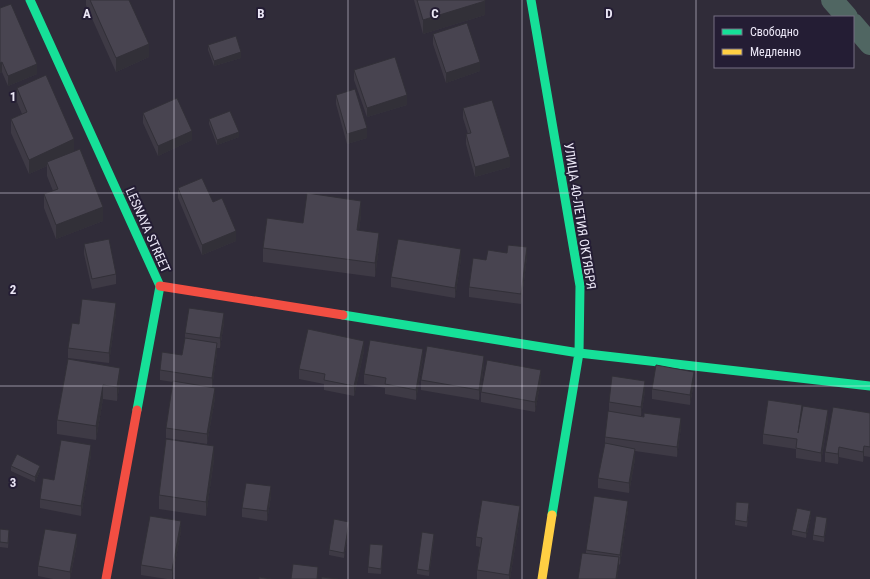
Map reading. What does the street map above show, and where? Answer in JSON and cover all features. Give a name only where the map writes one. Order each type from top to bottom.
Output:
[{"type":"street","name":"LESNAYA STREET","points":[[30,0],[160,286],[106,579]]},
{"type":"street","name":"УЛИЦА 40-ЛЕТИЯ ОКТЯБРЯ","points":[[531,0],[580,286],[579,353],[542,579]]},
{"type":"street","points":[[854,24],[870,44]]},
{"type":"street","points":[[160,286],[579,353],[870,386]]},
{"type":"building","points":[[90,0],[129,0],[149,44],[116,58]]},
{"type":"building","points":[[417,0],[485,0],[485,1],[423,20]]},
{"type":"building","points":[[11,4],[37,64],[8,76],[2,62],[0,63],[0,8]]},
{"type":"building","points":[[467,23],[480,62],[446,73],[433,34]]},
{"type":"building","points":[[236,36],[241,52],[214,61],[208,45]]},
{"type":"building","points":[[395,57],[407,95],[367,108],[354,70]]},
{"type":"building","points":[[46,75],[74,139],[29,160],[11,119],[27,112],[17,88]]},
{"type":"building","points":[[355,89],[367,128],[347,134],[336,95]]},
{"type":"building","points":[[177,98],[192,131],[158,146],[143,113]]},
{"type":"building","points":[[492,100],[510,157],[475,167],[466,134],[471,133],[463,108]]},
{"type":"building","points":[[230,111],[239,132],[217,140],[209,119]]},
{"type":"building","points":[[80,149],[103,207],[56,225],[44,194],[58,189],[47,162]]},
{"type":"building","points":[[202,178],[213,202],[222,198],[236,231],[202,245],[178,188]]},
{"type":"building","points":[[307,193],[361,201],[357,230],[379,233],[375,263],[263,248],[267,218],[303,223]]},
{"type":"building","points":[[109,239],[116,274],[92,279],[84,244]]},
{"type":"building","points":[[398,239],[461,249],[455,288],[391,277]]},
{"type":"building","points":[[508,245],[527,247],[521,294],[469,287],[473,258],[486,260],[488,250],[507,253]]},
{"type":"building","points":[[82,299],[116,303],[109,353],[68,348],[72,323],[79,324]]},
{"type":"building","points":[[189,308],[224,313],[220,338],[185,333]]},
{"type":"building","points":[[308,329],[364,341],[354,386],[324,380],[325,374],[299,369]]},
{"type":"building","points":[[185,338],[217,343],[212,378],[160,370],[162,352],[182,355]]},
{"type":"building","points":[[370,340],[423,349],[416,390],[385,384],[386,378],[364,374]]},
{"type":"building","points":[[427,346],[484,356],[479,390],[421,380]]},
{"type":"building","points":[[68,359],[120,368],[117,387],[103,385],[96,426],[57,420]]},
{"type":"building","points":[[487,360],[541,370],[535,402],[481,392]]},
{"type":"building","points":[[656,365],[694,372],[690,395],[652,389]]},
{"type":"building","points":[[612,376],[645,381],[641,407],[609,402]]},
{"type":"building","points":[[173,381],[215,388],[207,434],[166,428]]},
{"type":"building","points":[[768,400],[802,405],[798,433],[803,406],[828,410],[821,453],[796,448],[797,439],[763,434]]},
{"type":"building","points":[[833,407],[870,413],[870,447],[864,446],[863,452],[839,447],[838,454],[825,452]]},
{"type":"building","points":[[608,411],[644,417],[644,413],[681,418],[677,447],[605,437]]},
{"type":"building","points":[[166,439],[214,446],[206,502],[159,495]]},
{"type":"building","points":[[61,440],[91,445],[81,506],[40,499],[43,478],[54,480]]},
{"type":"building","points":[[605,443],[635,449],[629,483],[598,478]]},
{"type":"building","points":[[17,454],[40,466],[35,477],[11,466]]},
{"type":"building","points":[[246,483],[271,486],[267,511],[242,508]]},
{"type":"building","points":[[594,496],[628,501],[620,555],[586,550]]},
{"type":"building","points":[[482,500],[520,506],[509,575],[477,570],[482,538],[476,537]]},
{"type":"building","points":[[736,502],[749,503],[747,522],[735,520]]},
{"type":"building","points":[[797,508],[811,511],[806,533],[792,530]]},
{"type":"building","points":[[150,516],[181,521],[172,570],[141,565]]},
{"type":"building","points":[[816,516],[827,518],[824,537],[813,535]]},
{"type":"building","points":[[334,519],[349,522],[344,553],[329,550]]},
{"type":"building","points":[[0,529],[9,530],[8,543],[0,542]]},
{"type":"building","points":[[45,529],[77,534],[70,572],[38,566]]},
{"type":"building","points":[[422,532],[434,534],[429,571],[417,569]]},
{"type":"building","points":[[370,544],[383,545],[381,569],[368,567]]},
{"type":"building","points":[[582,553],[619,557],[616,579],[578,579]]},
{"type":"building","points":[[293,564],[318,567],[317,579],[291,579]]},
{"type":"building","points":[[259,577],[271,579],[259,579]]},
{"type":"building","points":[[322,577],[338,579],[321,579]]},
{"type":"traffic: fast","points":[[30,0],[160,286],[137,410]]},
{"type":"traffic: fast","points":[[531,0],[580,286],[579,353],[552,515]]},
{"type":"traffic: fast","points":[[343,315],[579,353],[870,386]]},
{"type":"traffic: slow","points":[[542,579],[552,515]]},
{"type":"traffic: jam","points":[[160,286],[343,315]]},
{"type":"traffic: jam","points":[[106,579],[137,410]]}]
